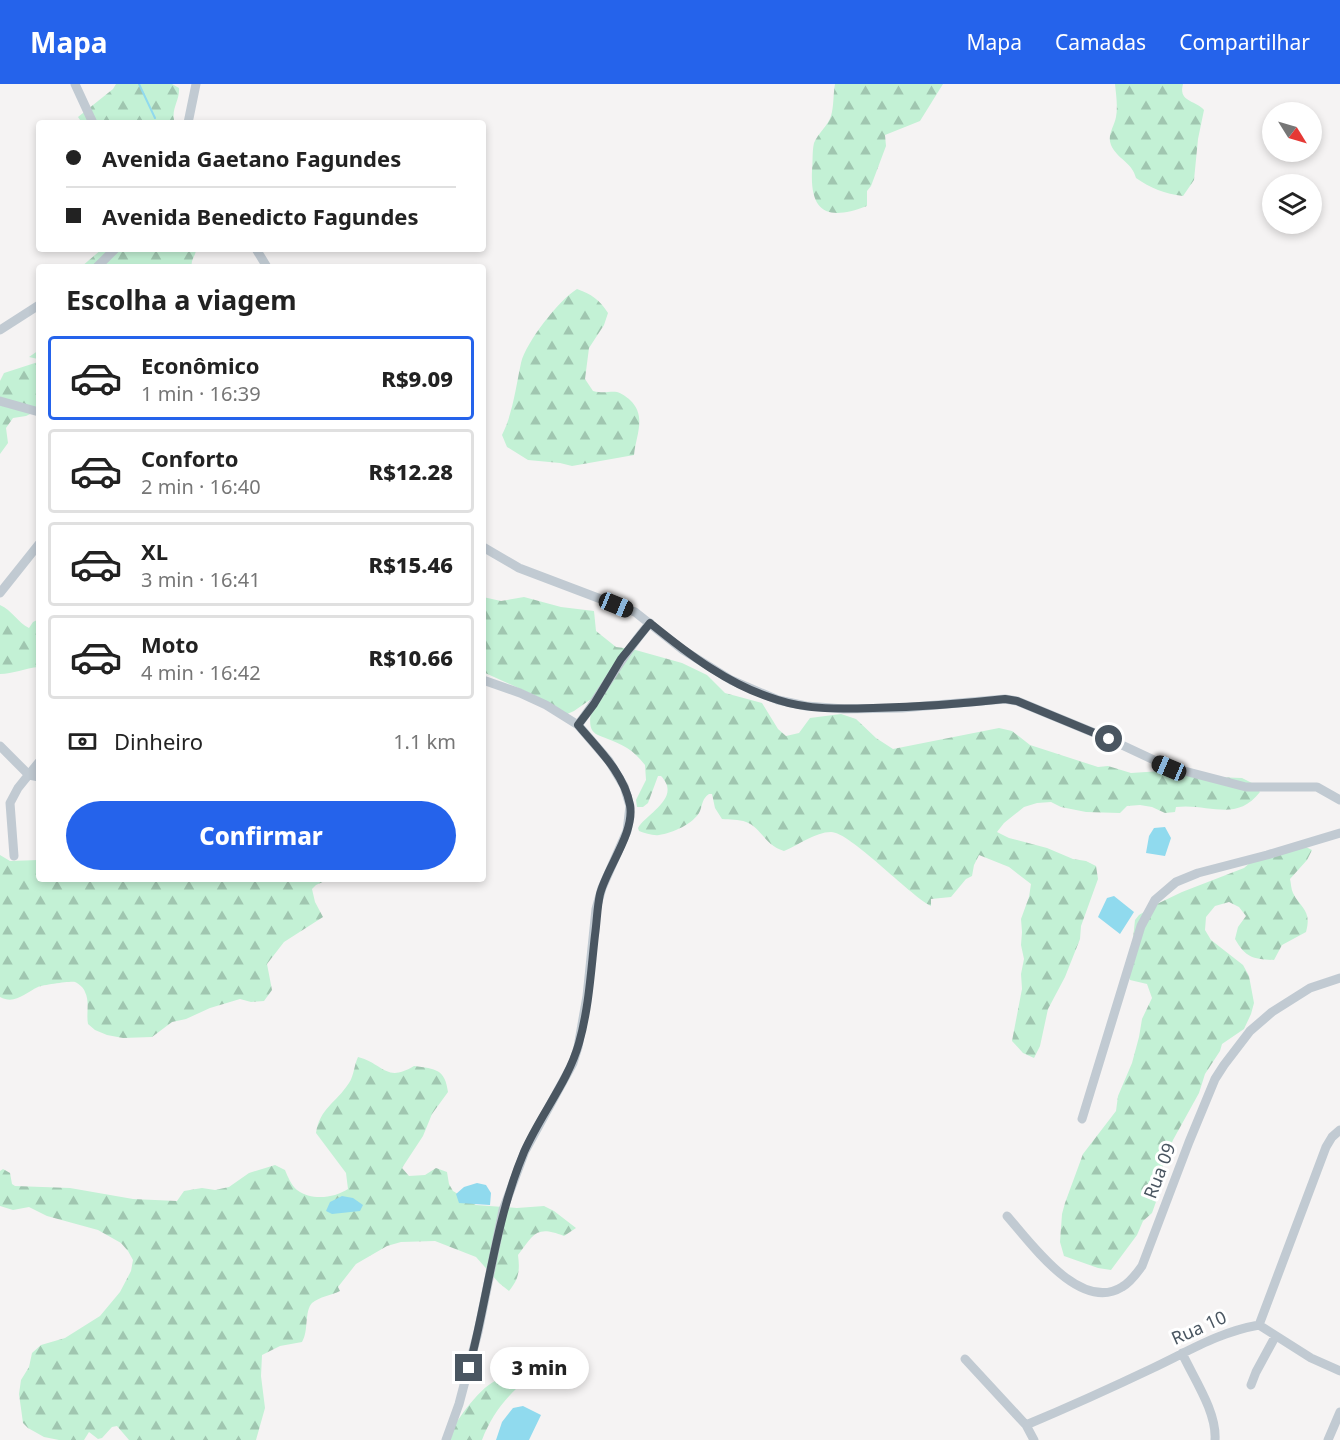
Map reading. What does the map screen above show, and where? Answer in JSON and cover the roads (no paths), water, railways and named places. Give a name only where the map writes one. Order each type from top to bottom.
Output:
[{"type":"street","points":[[75,84],[92,120]]},
{"type":"street","points":[[189,120],[196,84]]},
{"type":"street","points":[[100,264],[112,252]]},
{"type":"street","points":[[0,330],[36,307]]},
{"type":"street","points":[[0,401],[36,411]]},
{"type":"street","points":[[0,593],[36,548]]},
{"type":"street","points":[[486,549],[519,568],[634,612],[683,650],[731,680],[778,700],[806,706],[844,709],[902,708],[1005,699],[1017,701],[1109,739],[1169,768],[1246,787],[1317,787],[1340,800]]},
{"type":"street","points":[[578,725],[632,644],[650,623]]},
{"type":"street","points":[[446,1440],[459,1404],[478,1332],[503,1210],[525,1151],[573,1063],[578,1047],[587,996],[596,909],[602,888],[627,831],[630,806],[624,786],[609,761],[578,725],[546,705],[486,681]]},
{"type":"street","points":[[0,746],[29,775],[36,776]]},
{"type":"street","points":[[14,856],[5,804],[36,766]]},
{"type":"street","points":[[1082,1119],[1141,926],[1155,900],[1176,882],[1198,873],[1340,833]]},
{"type":"street","name":"Rua 09","points":[[1007,1216],[1068,1281],[1092,1291],[1112,1291],[1122,1287],[1142,1266],[1189,1142],[1215,1079],[1224,1065],[1250,1031],[1272,1012],[1311,988],[1340,978]]},
{"type":"street","points":[[1340,1130],[1326,1147],[1259,1325],[1311,1358],[1340,1371]]},
{"type":"street","name":"Rua 10","points":[[1026,1425],[1236,1329],[1259,1325]]},
{"type":"street","points":[[1251,1385],[1275,1337]]},
{"type":"street","points":[[1182,1353],[1213,1416],[1216,1429],[1215,1440]]},
{"type":"street","points":[[965,1359],[1026,1425],[1034,1440]]},
{"type":"street","points":[[1329,1440],[1340,1412]]},
{"type":"water","points":[[1165,827],[1171,838],[1165,856],[1146,853],[1149,836],[1154,828]]},
{"type":"water","points":[[1114,896],[1134,912],[1120,934],[1098,917],[1107,898]]},
{"type":"water","points":[[477,1183],[486,1185],[491,1193],[490,1205],[459,1203],[456,1194],[464,1187]]},
{"type":"water","points":[[342,1196],[353,1198],[363,1205],[360,1211],[332,1214],[326,1211],[330,1202]]},
{"type":"water","points":[[523,1406],[541,1415],[529,1440],[496,1440],[502,1422],[513,1408]]},
{"type":"waterway","points":[[139,84],[155,118]]}]
